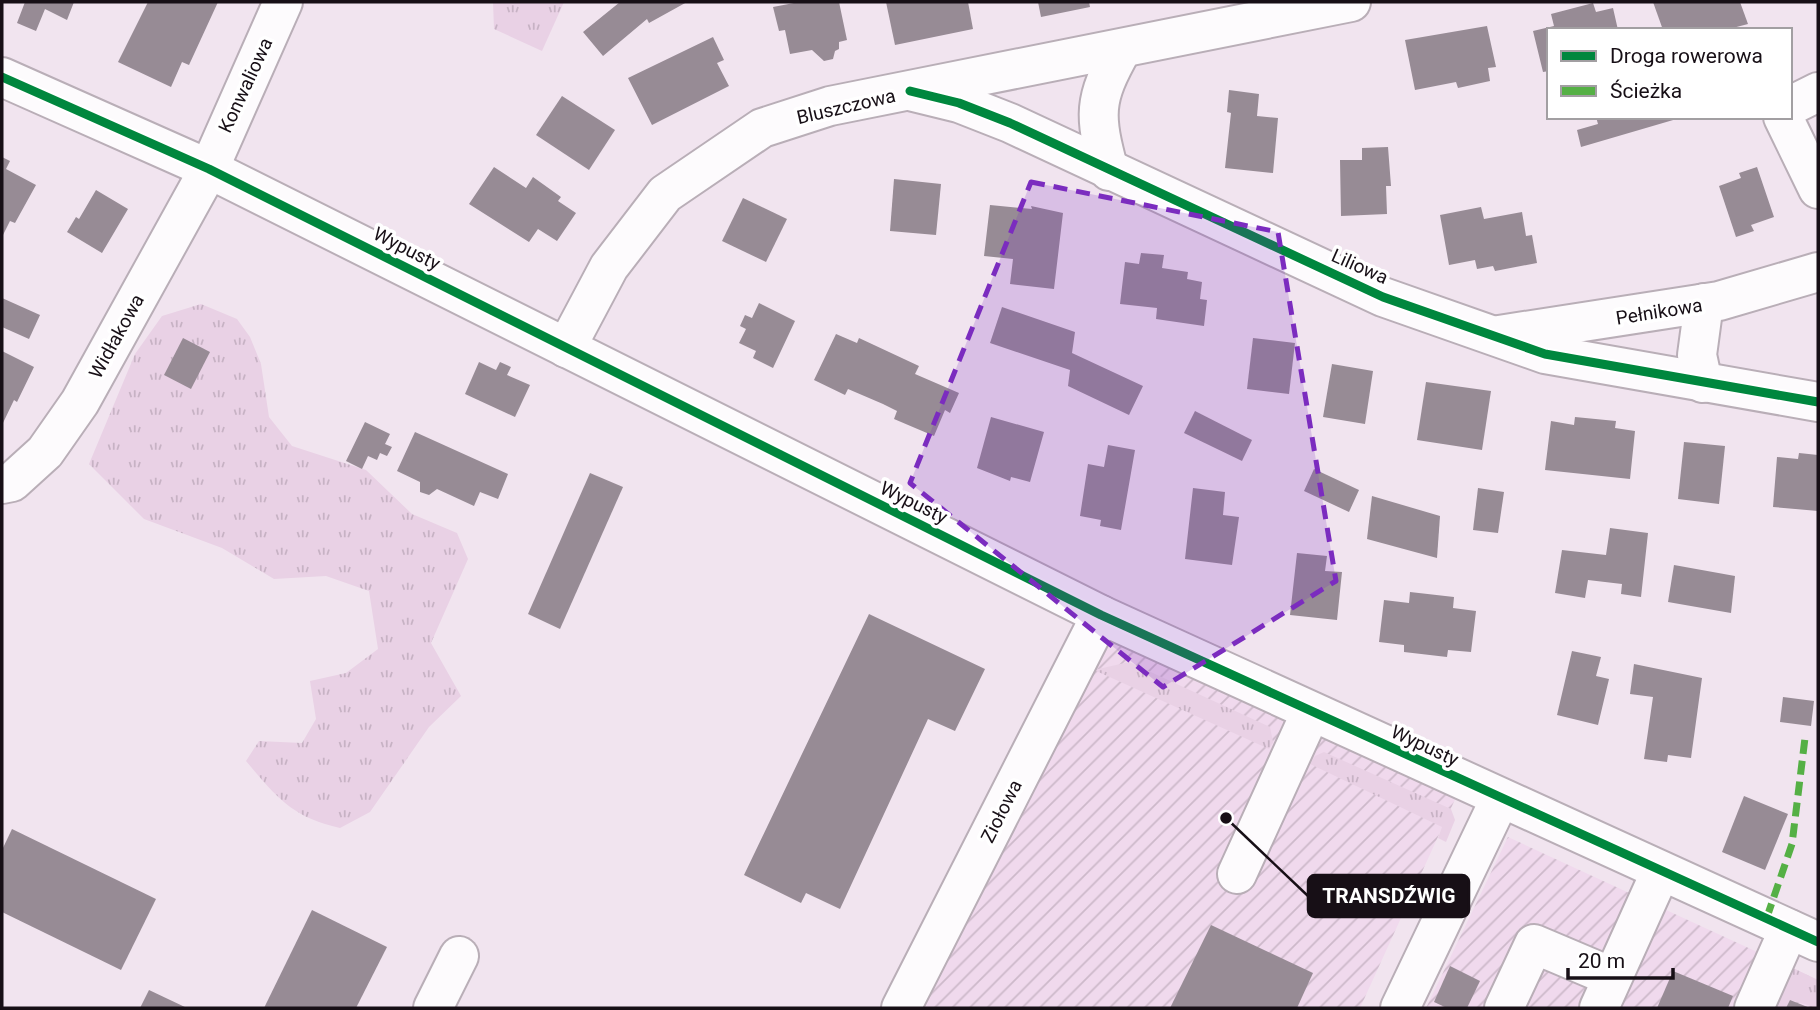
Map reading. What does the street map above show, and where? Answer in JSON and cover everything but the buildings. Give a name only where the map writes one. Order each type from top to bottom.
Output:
[{"type":"street","name":"Konwaliowa","points":[[209,169],[283,2]]},
{"type":"street","name":"Bluszczowa","points":[[566,348],[609,267],[664,194],[762,128],[830,106],[1351,2]]},
{"type":"street","points":[[1109,171],[1097,128],[1102,85],[1122,49]]},
{"type":"street","name":"Wypusty","points":[[2,77],[209,169],[1101,615],[1500,799],[1804,935]]},
{"type":"street","name":"Liliowa","points":[[910,92],[959,103],[1010,123],[1383,297],[1545,354],[1818,402]]},
{"type":"street","points":[[1792,105],[1818,92]]},
{"type":"street","points":[[1784,119],[1818,189]]},
{"type":"street","name":"Widłakowa","points":[[2,484],[12,482],[45,452],[80,402],[209,169]]},
{"type":"street","name":"Pełnikowa","points":[[1497,336],[1704,303],[1818,272]]},
{"type":"street","points":[[1703,383],[1697,355],[1704,303]]},
{"type":"street","name":"Ziołowa","points":[[901,1008],[1101,615]]},
{"type":"street","points":[[1237,874],[1311,712]]},
{"type":"street","points":[[1400,1008],[1500,799]]},
{"type":"street","points":[[1504,1008],[1534,944],[1606,993],[1661,871]]},
{"type":"street","points":[[1755,1008],[1804,935]]},
{"type":"street","points":[[433,1008],[459,956]]},
{"type":"highlighted area","points":[[1031,182],[1278,232],[1336,581],[1163,687],[910,483]]},
{"type":"shaded area","points":[[1092,634],[1457,795],[1360,1008],[917,1008]]},
{"type":"shaded area","points":[[1508,837],[1818,980],[1818,1008],[1426,1008]]},
{"type":"green space","points":[[493,2],[564,2],[542,51],[494,29]]},
{"type":"green space","points":[[201,304],[237,319],[250,337],[261,364],[269,417],[292,446],[366,470],[412,514],[457,533],[468,559],[431,643],[461,696],[429,727],[370,812],[340,828],[298,812],[277,795],[246,761],[259,741],[302,743],[316,719],[310,681],[346,673],[378,649],[369,591],[326,576],[274,579],[222,548],[144,519],[89,464],[135,354],[162,316]]},
{"type":"green space","points":[[1129,662],[1270,727],[1273,742],[1269,749],[1094,670]]},
{"type":"green space","points":[[1324,752],[1451,809],[1455,820],[1446,842],[1438,838],[1442,827],[1310,764],[1315,756]]},
{"type":"green space","points":[[1793,968],[1818,980],[1818,1008],[1790,1000],[1786,1008],[1777,1008]]},
{"type":"marked path","points":[[1767,917],[1792,844],[1805,738]]},
{"type":"cycle path","points":[[2,77],[209,169],[1101,615],[1818,942]]},
{"type":"cycle path","points":[[910,91],[959,103],[1010,123],[1383,297],[1545,354],[1818,402]]},
{"type":"place","name":"TRANSDŹWIG","points":[[1226,818]]}]
